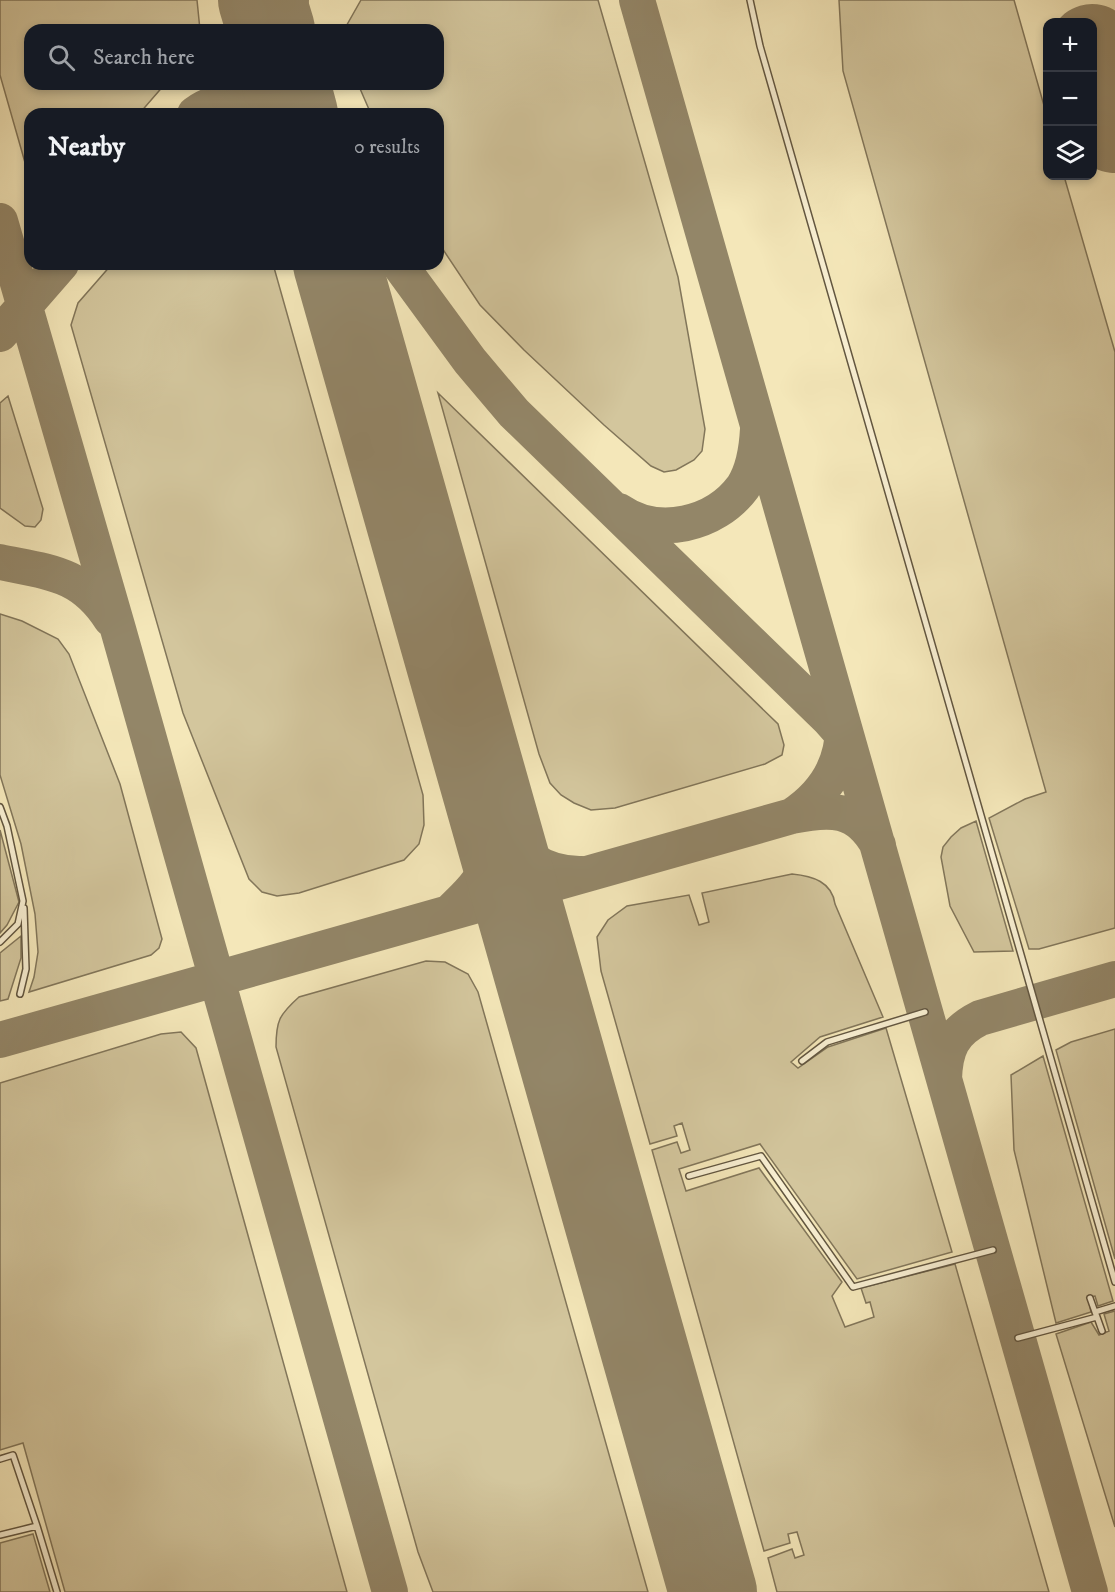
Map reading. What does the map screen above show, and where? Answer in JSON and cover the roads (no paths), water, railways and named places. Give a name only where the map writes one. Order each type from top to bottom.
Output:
[{"type":"lane","points":[[750,0],[760,46],[1115,1282]]},
{"type":"lane","points":[[0,807],[23,901],[26,969],[20,994]]},
{"type":"lane","points":[[0,942],[18,924],[23,901]]},
{"type":"lane","points":[[802,1061],[826,1042],[925,1012]]},
{"type":"lane","points":[[689,1176],[761,1156],[853,1287],[993,1250]]},
{"type":"lane","points":[[1090,1298],[1102,1331]]},
{"type":"lane","points":[[1018,1338],[1115,1306]]},
{"type":"lane","points":[[0,1459],[13,1455],[57,1592]]},
{"type":"lane","points":[[0,1535],[37,1526]]}]
